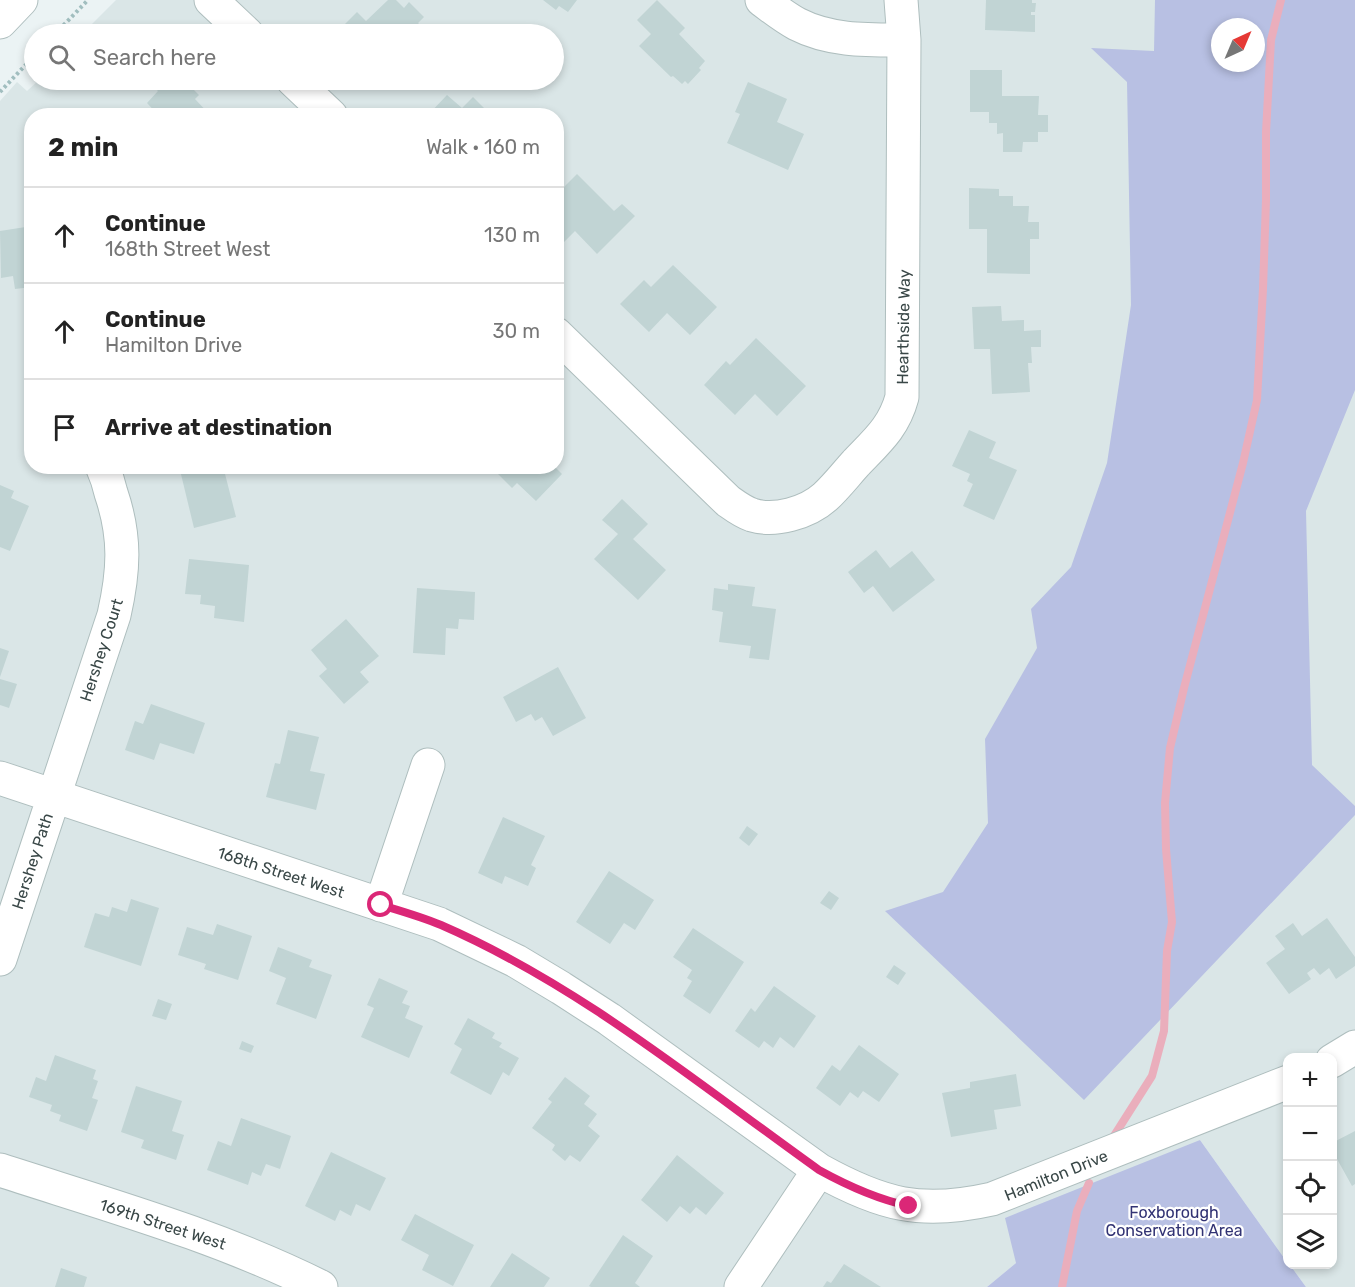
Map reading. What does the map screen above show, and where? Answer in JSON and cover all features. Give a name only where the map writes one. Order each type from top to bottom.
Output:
[{"type":"street","points":[[0,22],[21,0]]},
{"type":"street","points":[[211,0],[236,24]]},
{"type":"street","points":[[762,0],[795,23],[820,34],[854,39],[904,40]]},
{"type":"street","name":"Hearthside Way","points":[[564,342],[728,501],[739,509],[751,515],[776,517],[802,511],[825,497],[890,428],[898,413],[902,397],[904,40],[900,0]]},
{"type":"street","points":[[304,90],[323,108]]},
{"type":"street","name":"Hershey Court","points":[[53,796],[114,615],[121,582],[123,552],[118,513],[105,474]]},
{"type":"street","points":[[381,905],[428,765]]},
{"type":"street","name":"168th Street West","points":[[0,778],[440,924],[516,961],[609,1019],[819,1170]]},
{"type":"street","name":"Hershey Path","points":[[0,959],[53,796]]},
{"type":"street","points":[[1337,1058],[1355,1047]]},
{"type":"street","name":"Hamilton Drive","points":[[819,1170],[851,1188],[885,1201],[919,1206],[966,1205],[993,1200],[1283,1084]]},
{"type":"street","name":"169th Street West","points":[[0,1170],[228,1245],[321,1287]]},
{"type":"street","points":[[741,1287],[819,1170]]},
{"type":"path","points":[[65,24],[88,0]]},
{"type":"path","points":[[0,92],[24,67]]},
{"type":"shaded area","points":[[116,0],[1355,0],[1355,1287],[1306,1287],[1293,1269],[1337,1269],[1337,1053],[1283,1053],[1283,1256],[1200,1140],[1016,1263],[987,1287],[0,1287],[0,101],[17,82],[26,90],[564,90],[564,24],[92,24]]},
{"type":"green space","points":[[1155,0],[1355,0],[1355,390],[1306,511],[1312,765],[1355,806],[1355,815],[1084,1100],[885,911],[943,892],[988,823],[985,739],[1037,648],[1031,609],[1071,567],[1107,463],[1131,305],[1127,82],[1091,48],[1154,51]]},
{"type":"green space","name":"Foxborough Conservation Area","points":[[1200,1140],[1283,1257],[1283,1269],[1293,1269],[1306,1287],[987,1287],[1016,1263],[1005,1218]]},
{"type":"building","points":[[388,0],[396,0],[404,8],[409,2],[424,17],[419,24],[345,24],[357,12],[366,21]]},
{"type":"building","points":[[543,0],[577,0],[568,12],[559,6],[556,10]]},
{"type":"building","points":[[657,0],[685,28],[679,34],[705,61],[699,68],[701,70],[688,84],[685,81],[682,84],[673,76],[671,77],[639,46],[651,34],[637,20]]},
{"type":"building","points":[[986,0],[1032,0],[1032,3],[1036,3],[1035,12],[1031,12],[1031,15],[1035,15],[1035,32],[985,30]]},
{"type":"building","points":[[970,70],[1002,70],[1002,96],[1039,96],[1038,115],[1048,115],[1048,132],[1038,132],[1038,142],[1023,142],[1022,152],[1003,152],[1003,133],[997,134],[997,123],[989,123],[989,112],[970,112]]},
{"type":"building","points":[[748,82],[787,99],[777,122],[804,134],[788,170],[727,143],[740,114],[735,112]]},
{"type":"building","points":[[194,90],[199,95],[195,99],[203,108],[152,108],[147,103],[158,91]]},
{"type":"building","points":[[447,95],[462,108],[435,108]]},
{"type":"building","points":[[473,97],[484,108],[462,108]]},
{"type":"building","points":[[577,174],[614,211],[622,204],[635,216],[597,254],[575,231],[564,242],[564,187]]},
{"type":"building","points":[[969,188],[999,189],[999,196],[1013,196],[1013,206],[1029,206],[1028,222],[1039,222],[1039,239],[1030,239],[1030,274],[987,273],[987,229],[969,229]]},
{"type":"building","points":[[24,227],[24,288],[15,289],[13,276],[1,278],[0,231]]},
{"type":"building","points":[[673,265],[717,307],[690,335],[667,313],[649,332],[620,304],[644,280],[651,287]]},
{"type":"building","points":[[1001,306],[1002,321],[1024,320],[1024,331],[1041,330],[1041,347],[1031,347],[1032,363],[1028,363],[1030,392],[992,394],[990,349],[974,349],[972,307]]},
{"type":"building","points":[[756,338],[806,386],[777,416],[755,394],[735,415],[704,385],[726,361],[730,365]]},
{"type":"building","points":[[969,430],[996,442],[989,458],[1017,470],[994,520],[963,506],[973,484],[967,481],[970,474],[952,466]]},
{"type":"building","points":[[181,474],[225,474],[236,517],[194,528]]},
{"type":"building","points":[[498,474],[562,474],[536,501],[517,483],[512,488]]},
{"type":"building","points":[[0,485],[14,491],[11,498],[29,506],[10,551],[0,547]]},
{"type":"building","points":[[622,499],[648,524],[633,539],[666,570],[638,600],[594,559],[618,534],[602,520]]},
{"type":"building","points":[[876,550],[890,568],[912,551],[935,580],[893,612],[873,586],[864,593],[848,572]]},
{"type":"building","points":[[189,559],[249,565],[244,622],[214,618],[215,606],[200,604],[201,595],[185,594]]},
{"type":"building","points":[[728,584],[755,587],[752,606],[776,609],[769,660],[749,658],[751,646],[719,642],[723,612],[712,610],[714,588],[728,590]]},
{"type":"building","points":[[417,588],[475,592],[474,620],[459,619],[458,629],[446,628],[445,655],[413,653]]},
{"type":"building","points":[[346,619],[379,656],[360,672],[369,682],[344,704],[319,676],[327,669],[311,650]]},
{"type":"building","points":[[0,648],[9,651],[0,677]]},
{"type":"building","points":[[558,667],[586,718],[553,736],[542,717],[535,721],[531,714],[516,722],[503,697]]},
{"type":"building","points":[[0,679],[17,684],[9,708],[0,705]]},
{"type":"building","points":[[151,704],[205,723],[194,754],[160,743],[154,760],[125,750],[135,721],[143,724]]},
{"type":"building","points":[[288,730],[319,737],[310,771],[325,774],[316,810],[266,797],[275,763],[280,764]]},
{"type":"building","points":[[503,817],[545,836],[531,865],[536,868],[528,886],[505,876],[502,884],[478,873]]},
{"type":"building","points":[[747,826],[758,834],[749,846],[739,838]]},
{"type":"building","points":[[609,871],[654,900],[635,930],[624,923],[610,944],[576,922]]},
{"type":"building","points":[[829,891],[839,898],[831,910],[820,903]]},
{"type":"building","points":[[131,899],[159,908],[141,966],[84,947],[95,913],[109,917],[112,907],[127,912]]},
{"type":"building","points":[[1327,918],[1355,957],[1355,966],[1336,979],[1329,968],[1320,975],[1314,968],[1307,973],[1311,979],[1289,994],[1266,963],[1285,949],[1275,936],[1293,923],[1302,936]]},
{"type":"building","points":[[217,924],[252,936],[238,980],[204,969],[206,964],[178,955],[187,927],[213,935]]},
{"type":"building","points":[[693,928],[744,962],[710,1014],[683,996],[692,981],[687,978],[692,970],[673,957]]},
{"type":"building","points":[[278,947],[312,960],[309,967],[332,975],[316,1019],[276,1004],[286,978],[269,971]]},
{"type":"building","points":[[894,965],[906,973],[898,985],[886,977]]},
{"type":"building","points":[[379,978],[408,991],[402,1003],[410,1006],[405,1018],[423,1026],[409,1058],[361,1037],[374,1008],[367,1005]]},
{"type":"building","points":[[774,986],[816,1016],[794,1048],[780,1037],[773,1048],[764,1041],[759,1048],[735,1031],[751,1008],[755,1012]]},
{"type":"building","points":[[158,999],[172,1004],[166,1020],[152,1016]]},
{"type":"building","points":[[468,1018],[495,1033],[492,1038],[502,1043],[499,1047],[519,1058],[509,1076],[503,1072],[491,1095],[450,1073],[462,1049],[454,1044]]},
{"type":"building","points":[[242,1041],[254,1046],[251,1053],[239,1049]]},
{"type":"building","points":[[859,1045],[899,1074],[879,1102],[863,1091],[858,1098],[850,1092],[840,1106],[816,1088],[832,1065],[840,1071]]},
{"type":"building","points":[[55,1055],[96,1070],[93,1079],[98,1081],[92,1098],[98,1100],[87,1131],[59,1121],[61,1115],[50,1111],[52,1105],[29,1097],[36,1077],[46,1081]]},
{"type":"building","points":[[1016,1074],[1021,1106],[994,1110],[997,1129],[951,1137],[942,1093],[970,1088],[970,1082]]},
{"type":"building","points":[[565,1077],[590,1096],[584,1104],[597,1114],[588,1126],[600,1136],[580,1162],[570,1155],[565,1161],[552,1150],[555,1145],[532,1128],[552,1102],[548,1099]]},
{"type":"building","points":[[136,1086],[182,1101],[172,1131],[184,1135],[176,1160],[141,1148],[144,1140],[121,1132]]},
{"type":"building","points":[[241,1118],[291,1136],[280,1169],[266,1164],[261,1176],[252,1172],[248,1185],[207,1170],[218,1141],[231,1146]]},
{"type":"building","points":[[1355,1131],[1355,1184],[1352,1186],[1337,1159],[1337,1140]]},
{"type":"building","points":[[331,1152],[386,1178],[370,1211],[356,1204],[351,1216],[340,1210],[335,1221],[305,1206]]},
{"type":"building","points":[[677,1155],[724,1193],[706,1215],[696,1207],[690,1214],[680,1206],[667,1222],[641,1200]]},
{"type":"building","points":[[415,1214],[474,1245],[453,1286],[422,1270],[429,1255],[401,1240]]},
{"type":"building","points":[[623,1235],[653,1256],[635,1283],[640,1287],[589,1286]]},
{"type":"building","points":[[512,1253],[550,1278],[544,1287],[490,1287]]},
{"type":"building","points":[[844,1264],[881,1287],[823,1287],[827,1281],[831,1283]]},
{"type":"building","points":[[61,1268],[87,1277],[84,1287],[55,1287]]},
{"type":"waterway","points":[[1112,1139],[1152,1076],[1164,1031],[1167,951],[1172,922],[1165,803],[1170,748],[1257,400],[1271,40],[1281,0]]},
{"type":"waterway","points":[[1062,1287],[1077,1211],[1089,1183]]},
{"type":"route","points":[[381,905],[440,924],[516,961],[609,1019],[819,1170],[851,1188],[885,1201],[909,1206]]}]
